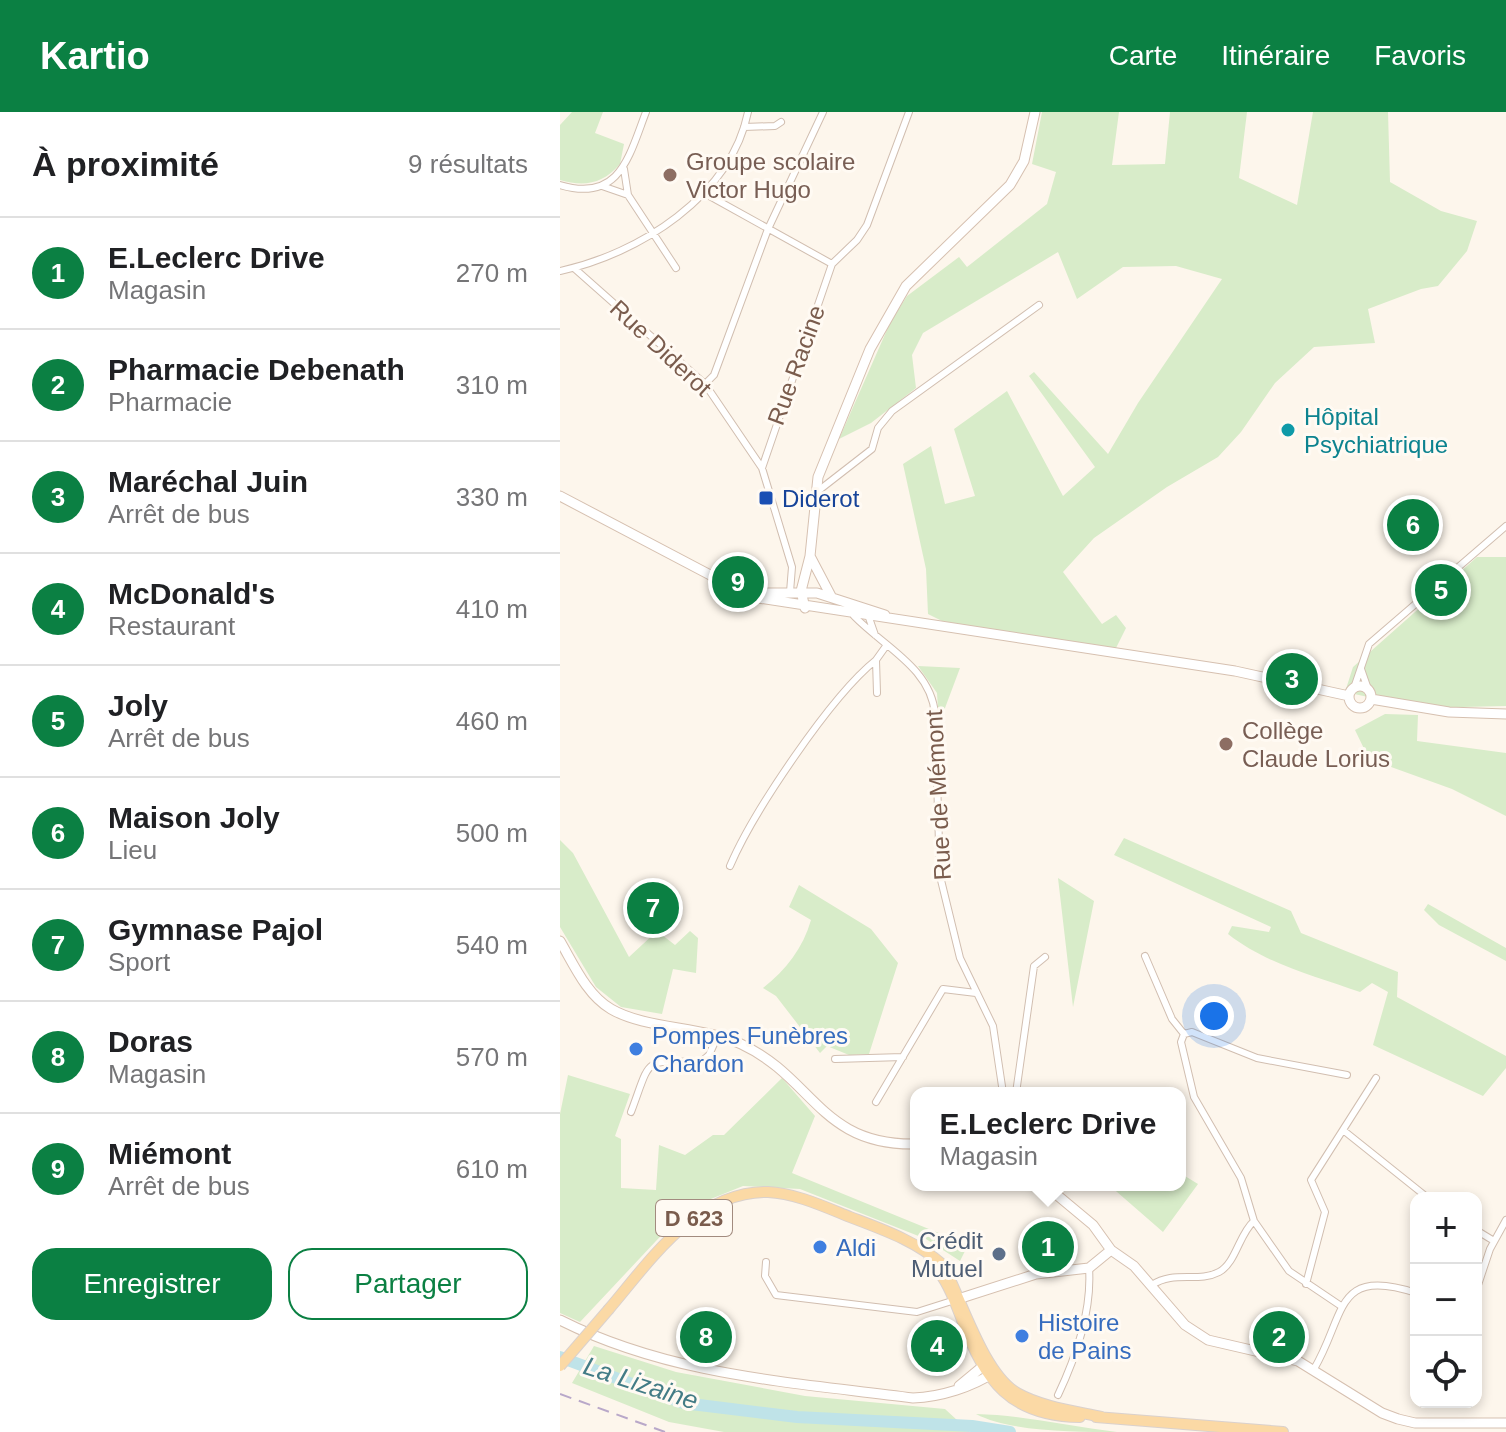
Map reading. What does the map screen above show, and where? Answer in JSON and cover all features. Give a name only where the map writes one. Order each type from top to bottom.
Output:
[{"type":"main road","name":"D 623","points":[[560,1366],[691,1220],[714,1205],[745,1194],[769,1192],[795,1198],[899,1237],[917,1245],[943,1265],[988,1369],[1010,1388],[1030,1399],[1102,1417],[1283,1432]]},
{"type":"street","points":[[646,112],[624,169],[628,195],[676,268]]},
{"type":"street","points":[[560,271],[626,247],[652,232],[704,193],[728,165],[748,112]]},
{"type":"street","points":[[705,384],[714,375],[768,229],[823,112]]},
{"type":"street","points":[[704,193],[832,264],[857,240],[867,225],[909,112]]},
{"type":"street","points":[[795,592],[810,556],[815,493],[823,460],[892,307],[906,286],[1010,185],[1024,161],[1035,112]]},
{"type":"street","points":[[744,127],[775,126],[781,122]]},
{"type":"street","points":[[560,185],[587,190],[602,186],[624,169]]},
{"type":"street","points":[[602,186],[628,195]]},
{"type":"street","name":"Rue Racine","points":[[762,468],[832,264]]},
{"type":"street","name":"Rue Diderot","points":[[574,268],[705,384],[762,468],[792,567],[795,592]]},
{"type":"street","points":[[815,493],[872,449],[878,428],[892,411],[1039,305]]},
{"type":"street","points":[[560,496],[752,597],[854,616],[867,613]]},
{"type":"street","points":[[1370,696],[1360,708],[1351,703],[1369,644],[1506,526]]},
{"type":"street","points":[[810,556],[831,596]]},
{"type":"street","points":[[792,567],[804,575],[821,578]]},
{"type":"street","points":[[729,587],[759,593],[795,592],[831,596],[867,613],[896,619],[1352,692],[1364,687],[1370,696],[1449,712],[1506,714]]},
{"type":"street","points":[[795,592],[805,608]]},
{"type":"street","points":[[820,610],[831,596]]},
{"type":"street","points":[[867,613],[877,639]]},
{"type":"street","points":[[730,866],[750,829],[823,719],[849,685],[886,646],[854,616]]},
{"type":"street","name":"Rue de Mémont","points":[[886,646],[925,680],[935,714],[940,876],[950,927],[976,993],[993,1026],[1002,1087]]},
{"type":"street","points":[[876,660],[877,693]]},
{"type":"street","points":[[1360,667],[1370,696]]},
{"type":"street","points":[[560,941],[597,999],[609,1008],[636,1019],[718,1035],[745,1046],[778,1068],[840,1127],[873,1141],[910,1144]]},
{"type":"street","points":[[1145,956],[1172,1019],[1184,1034]]},
{"type":"street","points":[[1017,1087],[1034,966],[1045,957]]},
{"type":"street","points":[[876,1102],[943,989],[976,993]]},
{"type":"street","points":[[1184,1034],[1192,1032],[1257,1058],[1347,1075]]},
{"type":"street","points":[[1184,1034],[1181,1042],[1194,1097],[1241,1178],[1254,1221],[1278,1259],[1306,1284],[1341,1306]]},
{"type":"street","points":[[631,1112],[648,1067],[661,1059],[701,1062],[709,1055],[718,1035]]},
{"type":"street","points":[[835,1059],[903,1057]]},
{"type":"street","points":[[1306,1284],[1325,1212],[1311,1180],[1376,1078]]},
{"type":"street","points":[[1343,1130],[1420,1192]]},
{"type":"street","points":[[1052,1191],[1093,1225],[1111,1250],[1152,1285],[1185,1325],[1208,1340],[1298,1361],[1362,1402],[1398,1419],[1415,1423],[1506,1423]]},
{"type":"street","points":[[1482,1274],[1494,1241],[1506,1220]]},
{"type":"street","points":[[1152,1285],[1170,1275],[1215,1274],[1225,1268],[1254,1221]]},
{"type":"street","points":[[1482,1234],[1494,1241]]},
{"type":"street","points":[[766,1262],[765,1276],[776,1295],[917,1312],[1036,1274],[1089,1268],[1111,1250]]},
{"type":"street","points":[[1058,1395],[1079,1340],[1087,1304],[1089,1268]]},
{"type":"street","points":[[1314,1369],[1333,1334],[1341,1306],[1361,1287],[1377,1283],[1410,1291]]},
{"type":"street","points":[[560,1320],[635,1352],[702,1370],[913,1398],[930,1398],[957,1388],[988,1369]]},
{"type":"green space","points":[[572,112],[603,112],[595,133],[624,144],[620,164],[600,180],[577,183],[560,180],[560,125]]},
{"type":"green space","points":[[1042,112],[1119,112],[1112,165],[1165,164],[1170,112],[1247,112],[1239,178],[1297,205],[1313,112],[1388,112],[1390,182],[1441,211],[1477,221],[1467,251],[1438,286],[1421,289],[1368,309],[1375,343],[1314,347],[1275,383],[1241,432],[1218,457],[1167,487],[1094,538],[1063,572],[1102,624],[1116,615],[1126,628],[1114,652],[942,621],[928,614],[926,569],[903,464],[931,446],[945,504],[975,496],[954,429],[1007,391],[1063,496],[1095,467],[1029,376],[1034,372],[1108,454],[1138,403],[1222,279],[1176,266],[1123,267],[1077,299],[1058,252],[923,333],[912,355],[916,388],[871,423],[839,439],[890,323],[907,296],[959,257],[967,267],[1047,204],[1056,172],[1032,164]]},
{"type":"green space","points":[[1477,557],[1506,557],[1506,706],[1419,708],[1345,692],[1353,667]]},
{"type":"green space","points":[[918,666],[960,668],[939,724],[937,693]]},
{"type":"green space","points":[[1385,714],[1418,715],[1417,741],[1506,753],[1506,816],[1452,789],[1369,759],[1355,730]]},
{"type":"green space","points":[[1124,838],[1291,911],[1301,933],[1398,972],[1397,997],[1506,1056],[1506,1068],[1483,1096],[1373,1045],[1388,992],[1372,983],[1360,992],[1258,953],[1228,934],[1232,926],[1269,932],[1271,927],[1114,855]]},
{"type":"green space","points":[[560,840],[573,853],[629,957],[657,931],[675,945],[690,931],[698,938],[696,973],[673,969],[662,1014],[621,1007],[596,987],[560,927]]},
{"type":"green space","points":[[1058,878],[1094,901],[1073,1007]]},
{"type":"green space","points":[[799,885],[871,929],[898,963],[869,1054],[849,1055],[827,1046],[820,1053],[776,996],[763,988],[793,958],[808,930],[811,920],[789,907]]},
{"type":"green space","points":[[1428,904],[1506,948],[1506,961],[1439,925],[1424,910]]},
{"type":"green space","points":[[568,1075],[630,1094],[615,1136],[621,1139],[621,1188],[656,1190],[659,1145],[685,1155],[713,1135],[724,1135],[782,1078],[815,1116],[792,1173],[968,1245],[960,1261],[926,1239],[800,1189],[743,1186],[686,1209],[580,1322],[560,1313],[560,1114]]},
{"type":"green space","points":[[1186,1177],[1198,1184],[1163,1232],[1116,1191],[1186,1191]]},
{"type":"green space","points":[[594,1346],[676,1372],[805,1396],[945,1409],[970,1432],[724,1432],[669,1422],[572,1383]]},
{"type":"green space","points":[[976,1414],[1029,1419],[1117,1432],[1024,1428]]},
{"type":"waterway","name":"La Lizaine","points":[[560,1357],[683,1403],[797,1417],[972,1426],[1010,1432]]},
{"type":"railway","points":[[560,1394],[665,1432]]},
{"type":"place","name":"Groupe scolaire Victor Hugo","points":[[670,175]]},
{"type":"place","name":"Hôpital Psychiatrique","points":[[1288,430]]},
{"type":"place","name":"Diderot","points":[[766,498]]},
{"type":"place","name":"Maison Joly","points":[[1413,525]]},
{"type":"place","name":"Miémont","points":[[738,582]]},
{"type":"place","name":"Joly","points":[[1441,590]]},
{"type":"place","name":"Maréchal Juin","points":[[1292,679]]},
{"type":"place","name":"Collège Claude Lorius","points":[[1226,744]]},
{"type":"place","name":"Gymnase Pajol","points":[[653,908]]},
{"type":"place","name":"Pompes Funèbres Chardon","points":[[636,1049]]},
{"type":"place","name":"Aldi","points":[[820,1247]]},
{"type":"place","name":"E.Leclerc Drive","points":[[1048,1247]]},
{"type":"place","name":"Crédit Mutuel","points":[[999,1254]]},
{"type":"place","name":"Histoire de Pains","points":[[1022,1336]]},
{"type":"place","name":"Doras","points":[[706,1337]]},
{"type":"place","name":"Pharmacie Debenath","points":[[1279,1337]]},
{"type":"place","name":"McDonald's","points":[[937,1346]]}]
